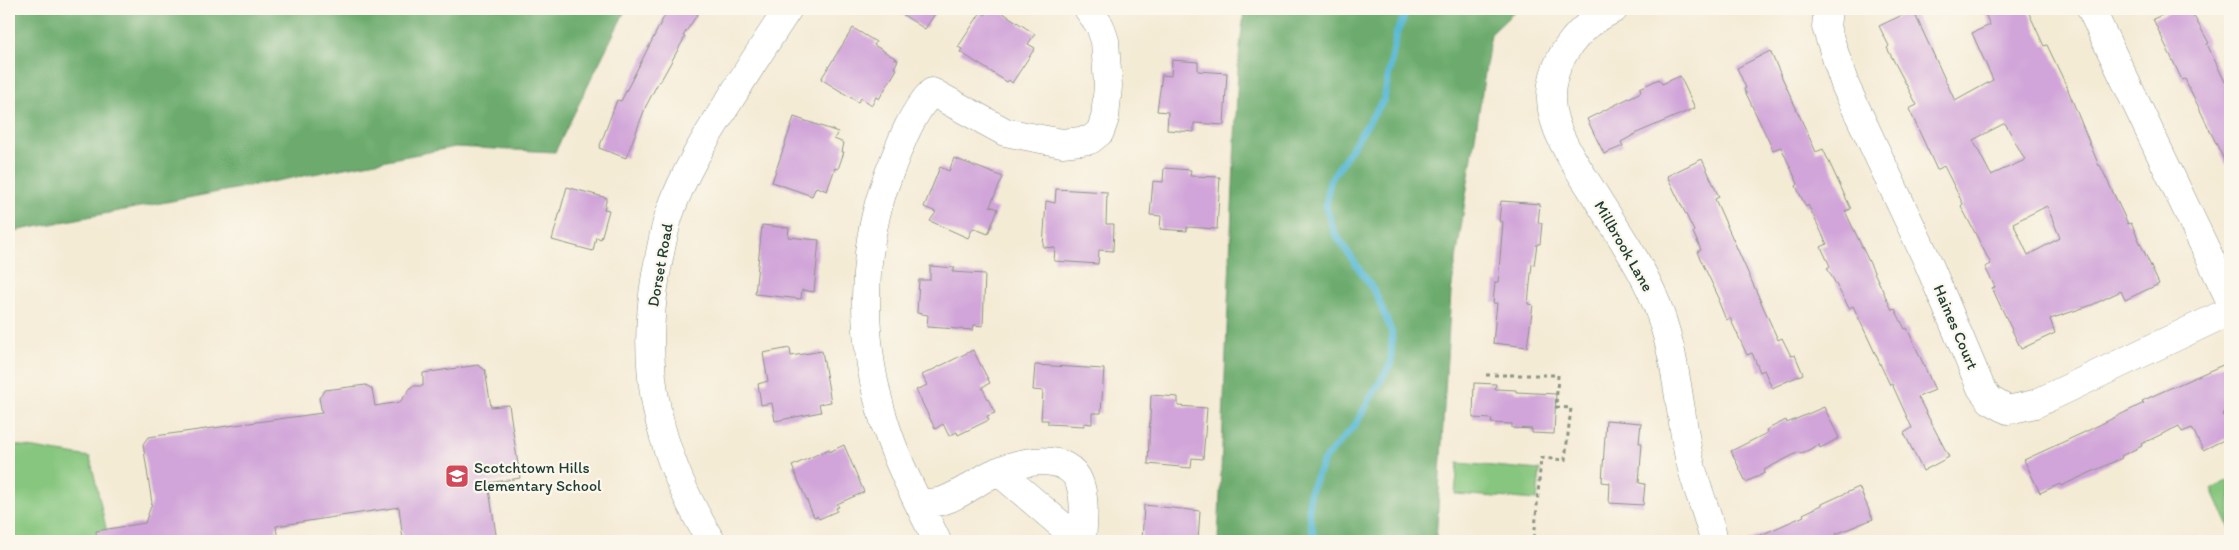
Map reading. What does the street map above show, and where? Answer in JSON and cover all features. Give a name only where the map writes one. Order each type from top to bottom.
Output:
[{"type":"street","name":"Dorset Road","points":[[711,541],[686,496],[672,463],[658,418],[650,361],[653,296],[662,242],[670,214],[688,170],[720,115],[788,9]]},
{"type":"street","points":[[937,541],[886,428],[876,388],[867,335],[868,258],[873,225],[884,184],[903,138],[926,98],[932,92],[1005,132],[1062,143],[1090,140],[1100,132],[1105,118],[1108,86],[1105,41],[1100,26],[1088,9]]},
{"type":"street","name":"Millbrook Lane","points":[[1614,9],[1588,24],[1567,47],[1558,66],[1551,100],[1555,118],[1564,141],[1580,171],[1636,261],[1662,319],[1674,358],[1687,448],[1694,478],[1708,515],[1714,541]]},
{"type":"street","name":"Haines Court","points":[[1828,9],[1826,27],[1845,85],[1927,260],[1981,388],[1990,400],[2008,410],[2036,404],[2230,311]]},
{"type":"street","points":[[2091,9],[2230,300]]},
{"type":"street","points":[[919,504],[946,500],[998,472],[1038,461],[1060,463],[1067,467],[1079,483],[1083,499],[1081,541]]},
{"type":"street","points":[[998,472],[1081,541]]},
{"type":"path","points":[[1486,375],[1558,374],[1556,407],[1571,408],[1565,460],[1541,458],[1534,541]]},
{"type":"green space","points":[[9,9],[626,9],[555,152],[455,147],[9,232]]},
{"type":"green space","points":[[1244,9],[1517,9],[1491,34],[1451,292],[1436,541],[1218,541],[1238,68]]},
{"type":"green space","points":[[9,444],[90,457],[109,541],[9,541]]},
{"type":"green space","points":[[1458,463],[1540,470],[1537,500],[1455,494]]},
{"type":"green space","points":[[2230,480],[2230,529],[2212,489]]},
{"type":"building","points":[[668,9],[701,9],[683,36],[685,37],[646,106],[626,158],[599,148],[617,100],[621,101]]},
{"type":"building","points":[[894,9],[938,9],[925,29]]},
{"type":"building","points":[[990,9],[997,9],[1035,34],[1028,44],[1035,48],[1012,83],[1009,80],[1007,82],[960,52],[962,49],[958,47],[981,12],[986,15]]},
{"type":"building","points":[[1983,9],[2027,9],[2044,46],[2047,45],[2066,85],[2099,166],[2128,224],[2131,223],[2159,284],[2125,300],[2121,291],[2092,305],[2050,319],[2055,333],[2021,349],[1992,288],[1995,287],[1985,267],[1991,264],[1961,206],[1963,204],[1944,166],[1937,170],[1909,109],[1917,105],[1887,48],[1889,46],[1879,26],[1913,10],[1955,101],[1993,80],[1972,33],[1990,25]],"holes":[[[2005,123],[2025,160],[1991,175],[1973,140]],[[2047,206],[2060,238],[2028,255],[2013,223]]]},
{"type":"building","points":[[2176,9],[2190,9],[2209,43],[2207,44],[2225,82],[2230,80],[2230,172],[2185,79],[2182,80],[2153,19]]},
{"type":"building","points":[[853,28],[876,42],[874,45],[898,60],[894,68],[897,69],[879,99],[876,97],[872,105],[861,98],[858,102],[821,79]]},
{"type":"building","points":[[1770,51],[1816,152],[1823,149],[1851,209],[1845,211],[1892,310],[1895,309],[1905,329],[1907,328],[1935,390],[1918,397],[1949,457],[1923,471],[1904,433],[1912,428],[1892,384],[1890,385],[1853,306],[1849,308],[1827,268],[1830,266],[1821,247],[1827,244],[1808,205],[1806,207],[1796,186],[1798,184],[1781,147],[1773,150],[1744,89],[1746,88],[1737,68]]},
{"type":"building","points":[[1172,60],[1198,62],[1198,71],[1227,73],[1224,125],[1194,123],[1194,132],[1167,130],[1168,112],[1157,111],[1162,75],[1171,76]]},
{"type":"building","points":[[1680,76],[1695,108],[1639,132],[1621,142],[1623,146],[1604,154],[1587,119],[1641,92],[1640,88],[1659,79],[1662,84]]},
{"type":"building","points":[[794,117],[838,132],[834,139],[844,143],[842,152],[844,152],[838,169],[835,168],[827,191],[816,187],[812,196],[772,182]]},
{"type":"building","points":[[954,158],[1003,177],[990,206],[998,209],[988,234],[973,228],[968,238],[930,221],[936,212],[924,207],[940,167],[949,171]]},
{"type":"building","points":[[1702,159],[1719,197],[1715,199],[1778,340],[1782,338],[1791,356],[1795,355],[1803,374],[1772,388],[1764,370],[1760,372],[1752,353],[1747,355],[1730,318],[1726,320],[1718,300],[1720,300],[1697,252],[1701,250],[1694,231],[1667,176]]},
{"type":"building","points":[[1164,168],[1191,170],[1190,176],[1220,177],[1217,229],[1187,227],[1187,231],[1160,229],[1161,216],[1150,215],[1153,181],[1163,182]]},
{"type":"building","points":[[567,187],[607,198],[604,209],[609,210],[601,239],[596,237],[593,251],[552,240]]},
{"type":"building","points":[[1056,189],[1107,192],[1106,224],[1114,224],[1113,251],[1099,250],[1098,264],[1054,261],[1055,248],[1043,247],[1046,201],[1055,203]]},
{"type":"building","points":[[1501,201],[1540,204],[1538,223],[1542,223],[1540,244],[1537,244],[1534,265],[1532,264],[1528,304],[1533,305],[1527,347],[1493,343],[1497,303],[1493,303],[1495,282],[1498,282],[1503,222],[1499,221]]},
{"type":"building","points":[[762,225],[789,228],[788,237],[819,240],[814,292],[802,290],[801,299],[755,294]]},
{"type":"building","points":[[930,266],[955,268],[952,272],[985,274],[983,326],[974,325],[973,330],[927,327],[928,315],[917,313],[919,280],[930,280]]},
{"type":"building","points":[[790,348],[791,356],[822,351],[831,402],[819,404],[821,412],[775,421],[772,403],[761,405],[758,384],[768,381],[763,353]]},
{"type":"building","points":[[973,350],[990,383],[982,387],[995,413],[987,416],[989,420],[958,435],[957,432],[949,436],[943,424],[935,429],[916,390],[927,385],[922,375]]},
{"type":"building","points":[[2225,364],[2230,375],[2230,410],[2222,414],[2230,430],[2230,437],[2203,450],[2192,428],[2182,432],[2179,426],[2141,444],[2142,446],[2121,456],[2122,458],[2061,486],[2060,484],[2040,493],[2024,460],[2144,403],[2142,401]]},
{"type":"building","points":[[478,365],[485,370],[491,407],[509,405],[520,478],[488,483],[497,541],[403,541],[399,507],[276,526],[278,541],[97,541],[96,531],[145,523],[152,503],[143,444],[148,437],[322,413],[319,398],[325,390],[366,385],[372,389],[375,406],[400,402],[412,386],[423,386],[423,373]]},
{"type":"building","points":[[1035,365],[1104,369],[1101,413],[1092,413],[1092,424],[1084,423],[1084,426],[1048,424],[1048,420],[1041,420],[1043,391],[1033,390]]},
{"type":"building","points":[[1474,383],[1496,384],[1495,389],[1516,390],[1516,392],[1556,394],[1554,434],[1532,433],[1532,429],[1512,428],[1512,424],[1491,423],[1492,419],[1473,418]]},
{"type":"building","points":[[1151,395],[1178,397],[1178,406],[1207,408],[1203,459],[1192,458],[1191,468],[1148,464]]},
{"type":"building","points":[[1824,407],[1839,438],[1820,448],[1819,445],[1800,454],[1799,452],[1764,470],[1765,473],[1746,482],[1731,451],[1767,433],[1766,430],[1786,420],[1787,423]]},
{"type":"building","points":[[1606,420],[1641,423],[1639,443],[1642,443],[1639,483],[1645,484],[1643,505],[1609,503],[1610,483],[1602,482]]},
{"type":"building","points":[[844,445],[864,492],[837,504],[839,507],[836,508],[837,511],[819,519],[817,516],[814,517],[792,466],[829,449],[829,452]]},
{"type":"building","points":[[1859,487],[1873,519],[1836,534],[1837,537],[1828,541],[1747,541],[1804,516],[1803,514]]},
{"type":"building","points":[[1144,505],[1200,511],[1198,541],[1142,541]]},
{"type":"waterway","points":[[1315,541],[1309,514],[1310,492],[1324,460],[1355,425],[1391,363],[1392,333],[1376,294],[1334,232],[1326,207],[1330,181],[1384,99],[1397,32],[1408,9]]},
{"type":"place","name":"Scotchtown Hills Elementary School","points":[[457,476]]}]
